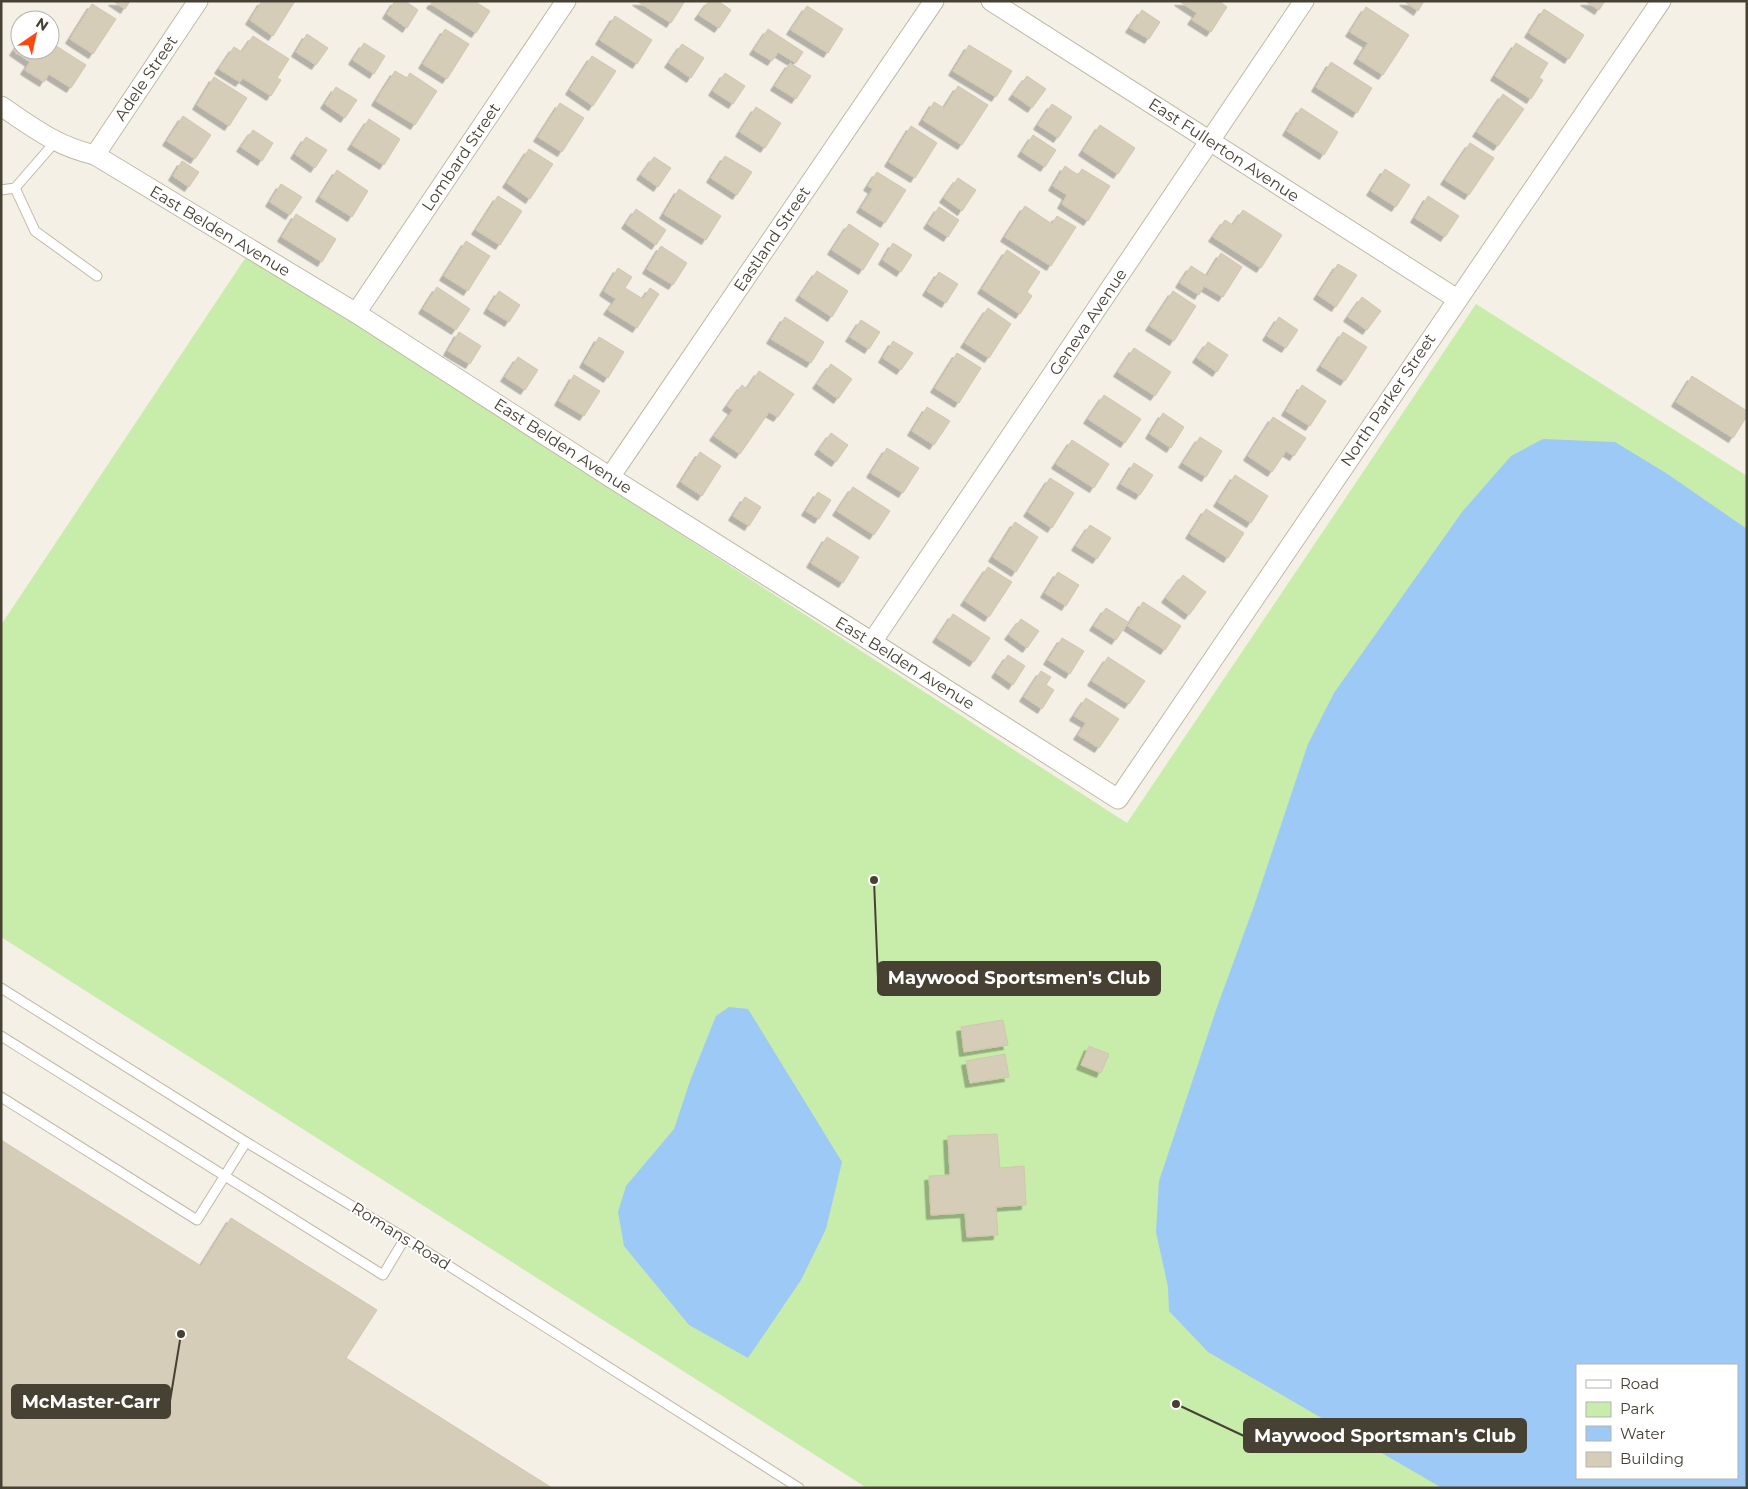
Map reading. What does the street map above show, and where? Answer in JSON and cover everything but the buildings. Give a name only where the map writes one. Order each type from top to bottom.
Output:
[{"type":"street","name":"Adele Street","points":[[95,155],[198,1]]},
{"type":"street","name":"Lombard Street","points":[[356,313],[566,1]]},
{"type":"street","name":"Eastland Street","points":[[610,477],[934,1]]},
{"type":"street","name":"East Fullerton Avenue","points":[[991,1],[1457,299]]},
{"type":"street","name":"Geneva Avenue","points":[[872,642],[1304,1]]},
{"type":"street","name":"North Parker Street","points":[[1118,799],[1661,1]]},
{"type":"street","name":"East Belden Avenue","points":[[1,106],[55,142],[95,155],[356,313],[610,477],[1118,799]]},
{"type":"lane","points":[[1,190],[15,188],[55,142]]},
{"type":"lane","points":[[15,188],[35,231],[97,276]]},
{"type":"lane","name":"Romans Road","points":[[1,988],[246,1142],[405,1238],[799,1488]]},
{"type":"lane","points":[[1,1036],[383,1275],[405,1238]]},
{"type":"lane","points":[[1,1097],[197,1220],[246,1142]]},
{"type":"green space","points":[[248,254],[1127,823],[1476,304],[1747,476],[1747,1488],[867,1488],[1,937],[1,625]]},
{"type":"water","points":[[1543,439],[1615,442],[1666,473],[1747,529],[1747,1488],[1442,1488],[1208,1352],[1169,1311],[1168,1287],[1156,1232],[1159,1181],[1308,744],[1334,693],[1462,512],[1511,456]]},
{"type":"water","points":[[729,1007],[748,1009],[842,1162],[826,1229],[801,1280],[748,1358],[689,1325],[624,1246],[618,1212],[626,1186],[674,1129],[690,1081],[716,1016]]},
{"type":"place","name":"Maywood Sportsmen's Club","points":[[874,880]]},
{"type":"place","name":"McMaster-Carr","points":[[181,1334]]},
{"type":"place","name":"Maywood Sportsman's Club","points":[[1176,1404]]}]
